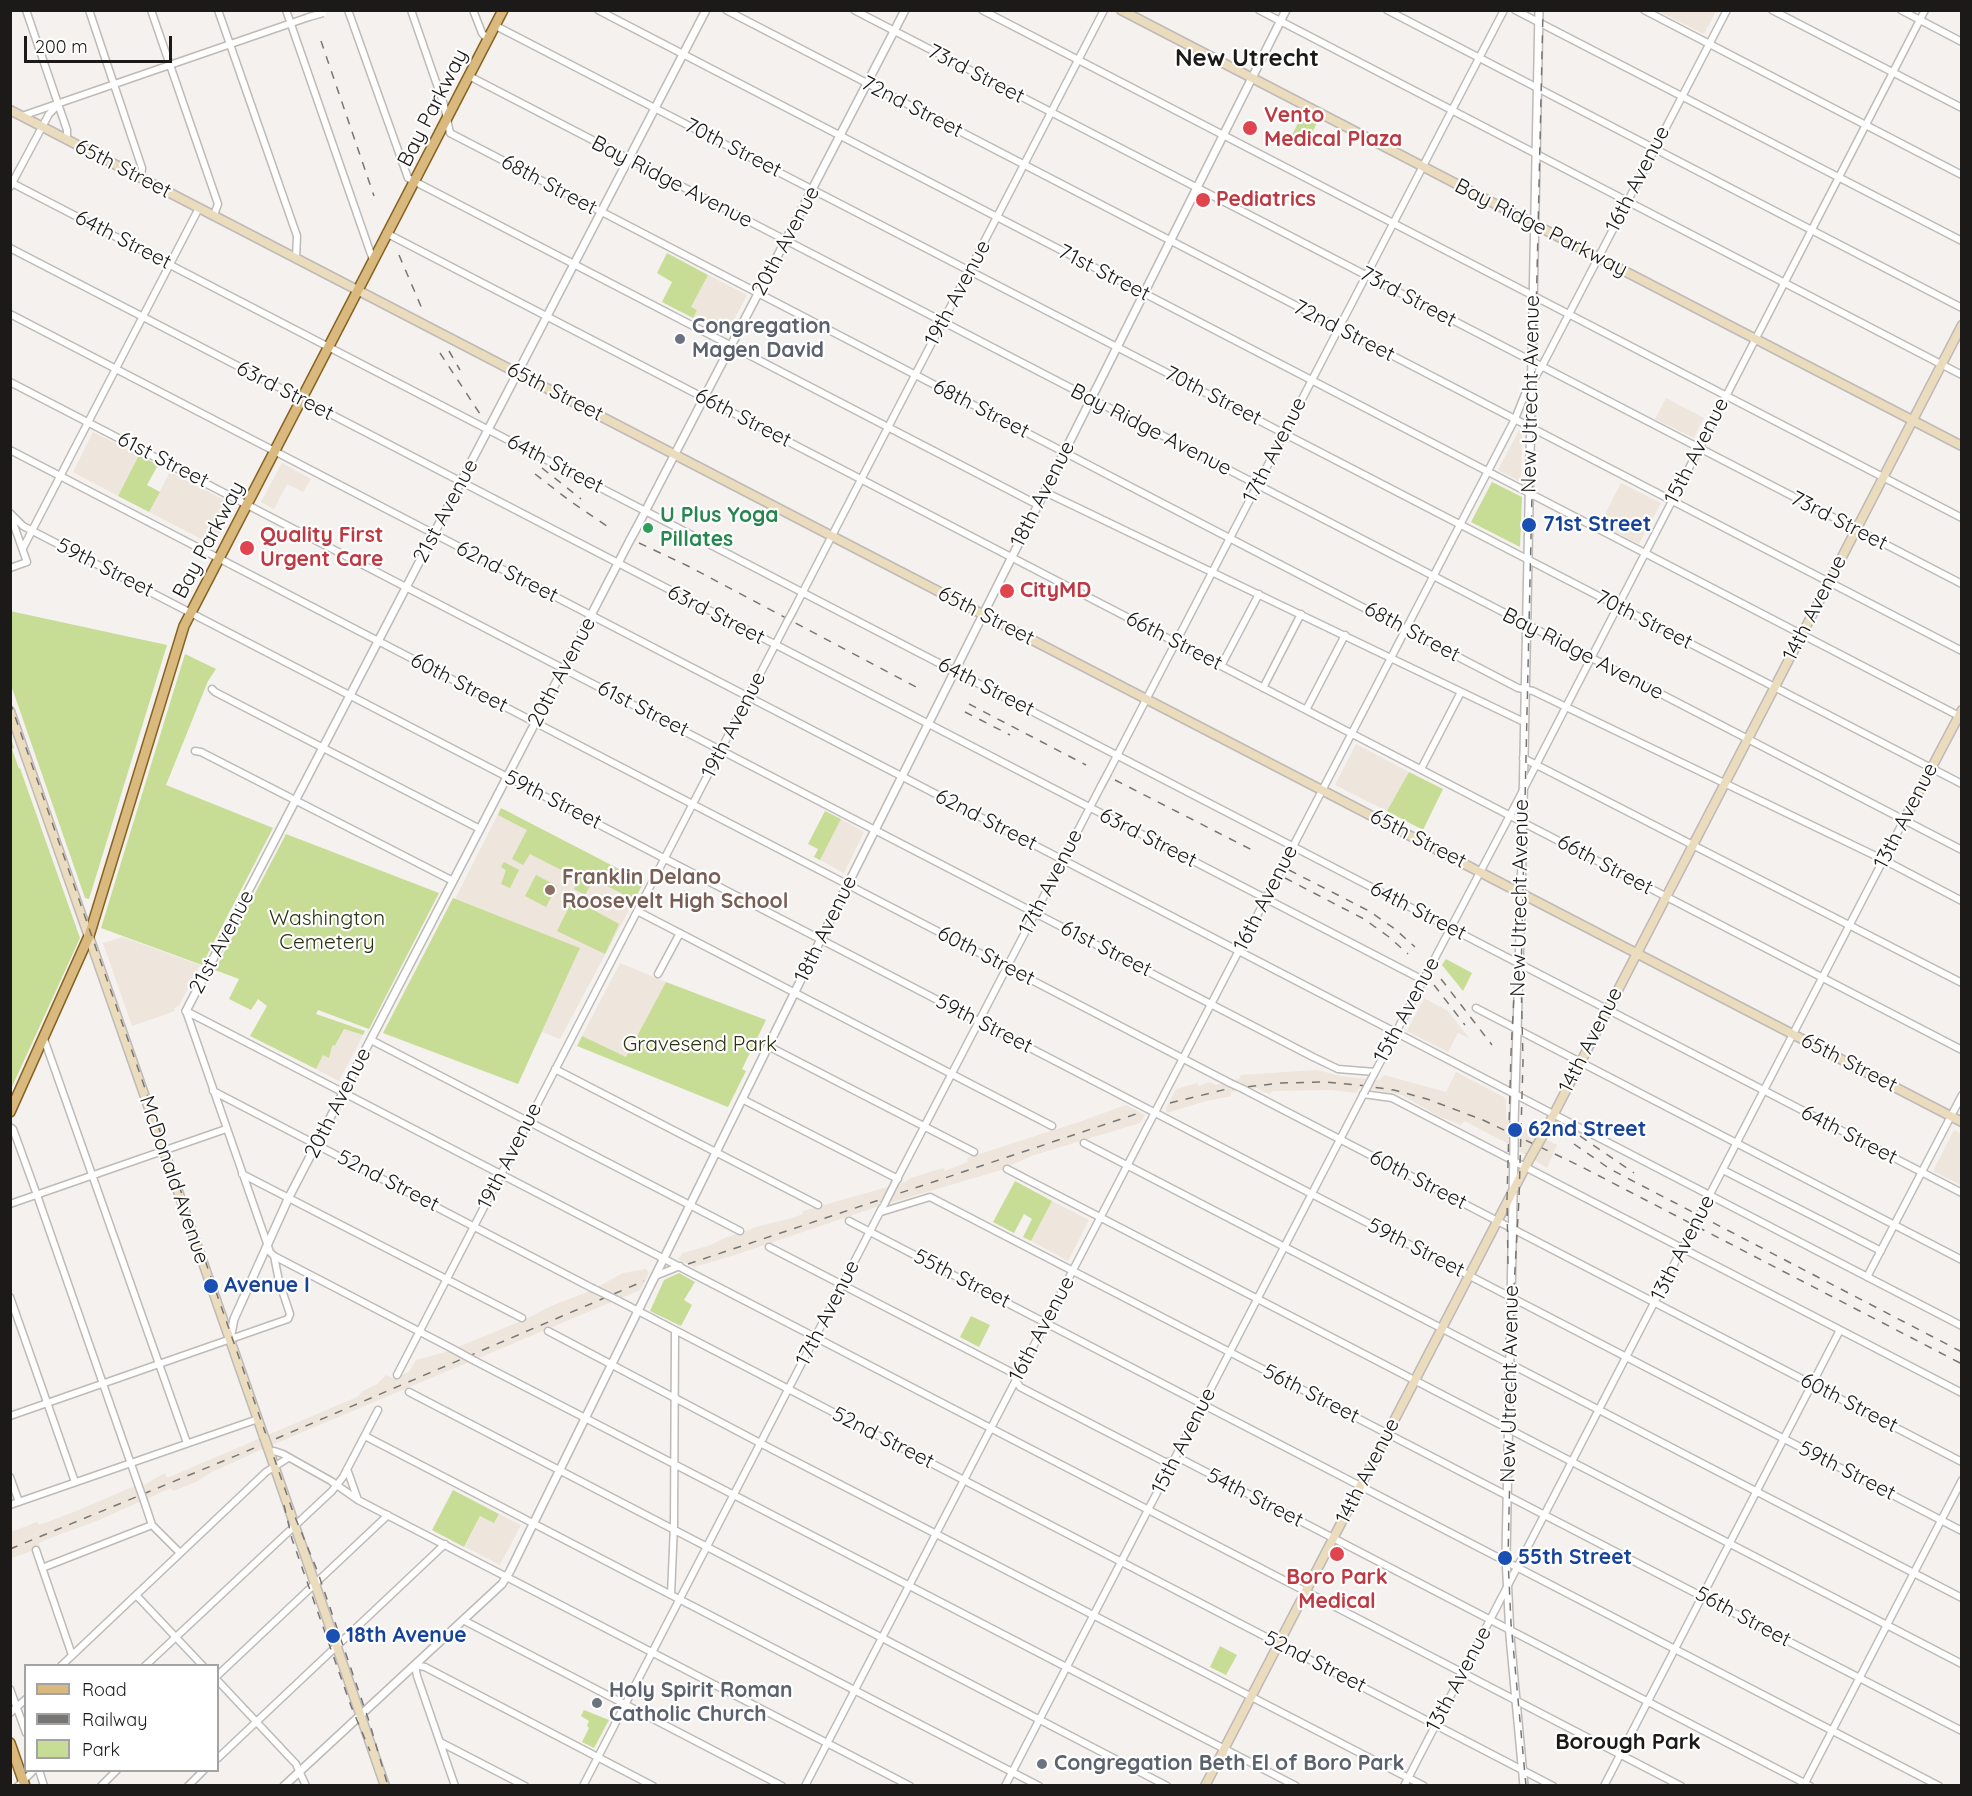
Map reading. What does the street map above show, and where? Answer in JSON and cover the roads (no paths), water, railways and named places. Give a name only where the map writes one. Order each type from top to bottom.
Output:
[{"type":"main road","name":"Bay Parkway","points":[[10,1112],[89,936],[183,630],[503,10]]},
{"type":"main road","name":"Bay Ridge Parkway","points":[[1121,10],[1962,446]]},
{"type":"main road","name":"65th Street","points":[[10,110],[1962,1122]]},
{"type":"main road","name":"14th Avenue","points":[[1204,1785],[1962,326]]},
{"type":"main road","name":"McDonald Avenue","points":[[10,711],[385,1785]]},
{"type":"main road","name":"13th Avenue","points":[[1904,820],[1961,714]]},
{"type":"main road","points":[[10,1743],[22,1784]]},
{"type":"street","points":[[26,10],[59,105],[68,140]]},
{"type":"street","points":[[89,10],[142,168],[141,178]]},
{"type":"street","points":[[151,10],[218,204],[214,216]]},
{"type":"street","points":[[218,10],[297,236],[296,258]]},
{"type":"street","points":[[286,10],[373,260]]},
{"type":"street","points":[[348,10],[406,174],[415,182],[1038,505]]},
{"type":"street","points":[[411,10],[444,105],[447,120]]},
{"type":"street","points":[[473,10],[482,33],[488,40]]},
{"type":"street","name":"71st Street","points":[[598,10],[1644,554],[1961,714]]},
{"type":"street","name":"21st Avenue","points":[[186,1011],[706,10]]},
{"type":"street","name":"72nd Street","points":[[726,10],[1962,651]]},
{"type":"street","name":"73rd Street","points":[[854,10],[1962,584]]},
{"type":"street","name":"20th Avenue","points":[[230,1339],[234,1319],[289,1197],[905,10]]},
{"type":"street","points":[[982,10],[1962,518]]},
{"type":"street","name":"19th Avenue","points":[[397,1375],[1104,10]]},
{"type":"street","points":[[1259,10],[1962,375]]},
{"type":"street","name":"18th Avenue","points":[[284,1785],[502,1584],[507,1576],[875,829],[1286,10]]},
{"type":"street","points":[[1387,10],[1962,308]]},
{"type":"street","name":"17th Avenue","points":[[583,1785],[1504,10]]},
{"type":"street","points":[[1515,10],[1962,242]]},
{"type":"street","name":"New Utrecht Avenue","points":[[1524,1785],[1509,1630],[1506,1562],[1539,10]]},
{"type":"street","points":[[1644,10],[1962,175]]},
{"type":"street","name":"16th Avenue","points":[[805,1785],[1515,419],[1515,414],[1532,381],[1542,366],[1727,10]]},
{"type":"street","points":[[1772,10],[1962,108]]},
{"type":"street","points":[[1901,10],[1962,42]]},
{"type":"street","name":"15th Avenue","points":[[1005,1785],[1925,10]]},
{"type":"street","points":[[22,116],[326,12]]},
{"type":"street","name":"70th Street","points":[[496,26],[1962,784]]},
{"type":"street","name":"Bay Ridge Avenue","points":[[469,76],[1962,850]]},
{"type":"street","points":[[11,184],[49,114],[59,105]]},
{"type":"street","name":"68th Street","points":[[447,120],[450,133],[1518,688],[1565,707],[1884,860],[1962,900]]},
{"type":"street","name":"64th Street","points":[[11,184],[170,264],[1962,1193]]},
{"type":"street","points":[[23,548],[199,208]]},
{"type":"street","name":"66th Street","points":[[386,233],[1962,1050]]},
{"type":"street","name":"63rd Street","points":[[10,248],[1423,980]]},
{"type":"street","name":"62nd Street","points":[[10,315],[1962,1326]]},
{"type":"street","name":"61st Street","points":[[10,382],[1338,1069],[1374,1073]]},
{"type":"street","name":"60th Street","points":[[10,450],[1962,1462]]},
{"type":"street","points":[[1045,492],[1524,722]]},
{"type":"street","points":[[10,513],[27,562],[10,568]]},
{"type":"street","name":"59th Street","points":[[10,513],[18,522],[31,530],[1962,1531]]},
{"type":"street","points":[[1221,666],[1258,594]]},
{"type":"street","points":[[1263,688],[1301,614]]},
{"type":"street","points":[[1306,710],[1345,635]]},
{"type":"street","points":[[212,689],[480,830]]},
{"type":"street","points":[[1420,769],[1461,692]]},
{"type":"street","points":[[195,751],[201,752],[453,881]]},
{"type":"street","points":[[1523,758],[1962,983]]},
{"type":"street","name":"13th Avenue","points":[[1404,1785],[1904,820]]},
{"type":"street","points":[[637,911],[1052,1126]]},
{"type":"street","points":[[658,974],[680,933]]},
{"type":"street","points":[[1476,1008],[1962,1260]]},
{"type":"street","points":[[10,1416],[290,1317],[274,1256],[267,1244],[186,1011]]},
{"type":"street","points":[[186,1011],[1681,1785]]},
{"type":"street","points":[[44,1039],[187,1443]]},
{"type":"street","points":[[371,1040],[740,1231]]},
{"type":"street","points":[[768,1046],[974,1152]]},
{"type":"street","points":[[555,1068],[818,1205]]},
{"type":"street","name":"52nd Street","points":[[213,1091],[1553,1785]]},
{"type":"street","points":[[1364,1094],[1392,1098],[1514,1160],[1528,1162],[1962,1393]]},
{"type":"street","points":[[1867,1277],[1962,1095]]},
{"type":"street","points":[[742,1099],[897,1181]]},
{"type":"street","points":[[10,1127],[13,1129],[37,1195],[152,1525],[180,1553]]},
{"type":"street","points":[[10,1204],[226,1129]]},
{"type":"street","points":[[1084,1143],[1962,1598]]},
{"type":"street","points":[[1007,1168],[1962,1664]]},
{"type":"street","points":[[1724,1170],[1881,1251]]},
{"type":"street","points":[[242,1173],[522,1317]]},
{"type":"street","name":"56th Street","points":[[882,1208],[930,1197],[1962,1731]]},
{"type":"street","name":"55th Street","points":[[849,1221],[1939,1785]]},
{"type":"street","name":"54th Street","points":[[769,1247],[1011,1372],[1020,1387],[1165,1462],[1183,1460],[1806,1785]]},
{"type":"street","points":[[274,1256],[1296,1785]]},
{"type":"street","points":[[655,1276],[680,1266]]},
{"type":"street","points":[[10,1297],[75,1482]]},
{"type":"street","points":[[1604,1785],[1840,1330]]},
{"type":"street","points":[[548,1331],[760,1443],[1424,1785]]},
{"type":"street","points":[[671,1595],[675,1464],[675,1331]]},
{"type":"street","points":[[409,1392],[1167,1785]]},
{"type":"street","points":[[146,1664],[337,1485],[378,1410]]},
{"type":"street","points":[[10,1505],[258,1419]]},
{"type":"street","points":[[364,1436],[1039,1785]]},
{"type":"street","points":[[268,1451],[278,1452],[337,1485],[358,1500],[910,1785]]},
{"type":"street","points":[[62,1664],[266,1472],[288,1458]]},
{"type":"street","points":[[347,1469],[358,1500]]},
{"type":"street","points":[[10,1477],[19,1502]]},
{"type":"street","points":[[1806,1785],[1832,1730],[1962,1480]]},
{"type":"street","points":[[219,1675],[388,1515]]},
{"type":"street","points":[[42,1568],[152,1525]]},
{"type":"street","points":[[219,1757],[445,1544]]},
{"type":"street","points":[[36,1550],[72,1655]]},
{"type":"street","points":[[136,1594],[202,1664]]},
{"type":"street","points":[[463,1620],[782,1785]]},
{"type":"street","points":[[455,1785],[415,1665],[425,1667],[653,1785]]},
{"type":"street","points":[[219,1682],[296,1764],[306,1785]]},
{"type":"street","points":[[10,1689],[24,1727]]},
{"type":"street","points":[[10,1713],[24,1701]]},
{"type":"street","points":[[440,1742],[525,1785]]},
{"type":"street","points":[[22,1784],[32,1772]]},
{"type":"street","points":[[101,1785],[115,1772]]},
{"type":"street","points":[[188,1785],[202,1772]]},
{"type":"railway","points":[[1526,1786],[1511,1623],[1508,1558],[1514,1287],[1523,1061],[1521,977],[1543,10]]},
{"type":"railway","points":[[321,41],[374,196]]},
{"type":"railway","points":[[399,255],[423,311]]},
{"type":"railway","points":[[449,351],[460,370]]},
{"type":"railway","points":[[440,353],[480,414]]},
{"type":"railway","points":[[542,468],[581,499]]},
{"type":"railway","points":[[535,474],[607,526]]},
{"type":"railway","points":[[639,543],[688,566],[920,689]]},
{"type":"railway","points":[[10,702],[293,1512],[317,1570],[369,1721],[388,1786]]},
{"type":"railway","points":[[969,704],[1086,765]]},
{"type":"railway","points":[[965,712],[1010,735]]},
{"type":"railway","points":[[1115,780],[1252,850]]},
{"type":"railway","points":[[1289,870],[1369,911],[1395,929],[1415,947]]},
{"type":"railway","points":[[1285,878],[1364,919],[1408,954]]},
{"type":"railway","points":[[1441,979],[1492,1045]]},
{"type":"railway","points":[[1434,985],[1465,1025]]},
{"type":"railway","points":[[1508,1264],[1507,1199],[1514,995]]},
{"type":"railway","points":[[1170,1103],[1227,1089],[1281,1083],[1325,1082],[1394,1090],[1427,1099],[1483,1120],[1580,1166],[1962,1364]]},
{"type":"railway","points":[[688,1264],[1139,1113]]},
{"type":"railway","points":[[1580,1136],[1634,1173]]},
{"type":"railway","points":[[1574,1144],[1610,1169],[1962,1352]]},
{"type":"railway","points":[[10,1549],[245,1452],[644,1281]]},
{"type":"railway","points":[[284,1505],[292,1539],[351,1706],[370,1751]]},
{"type":"place","name":"Vento Medical Plaza","points":[[1250,128]]},
{"type":"place","name":"Pediatrics","points":[[1203,200]]},
{"type":"place","name":"Congregation Magen David","points":[[680,339]]},
{"type":"place","name":"71st Street","points":[[1529,525]]},
{"type":"place","name":"U Plus Yoga Pillates","points":[[648,528]]},
{"type":"place","name":"Quality First Urgent Care","points":[[247,548]]},
{"type":"place","name":"CityMD","points":[[1007,591]]},
{"type":"place","name":"Franklin Delano Roosevelt High School","points":[[550,890]]},
{"type":"place","name":"62nd Street","points":[[1515,1130]]},
{"type":"place","name":"Avenue I","points":[[211,1286]]},
{"type":"place","name":"Boro Park Medical","points":[[1337,1554]]},
{"type":"place","name":"55th Street","points":[[1505,1558]]},
{"type":"place","name":"18th Avenue","points":[[333,1636]]},
{"type":"place","name":"Holy Spirit Roman Catholic Church","points":[[597,1703]]},
{"type":"place","name":"Congregation Beth El of Boro Park","points":[[1042,1764]]},
{"type":"district","name":"New Utrecht","points":[[1247,59]]},
{"type":"district","name":"Borough Park","points":[[1628,1742]]},
{"type":"park label","name":"Washington Cemetery","points":[[327,931]]},
{"type":"park label","name":"Gravesend Park","points":[[700,1045]]}]
